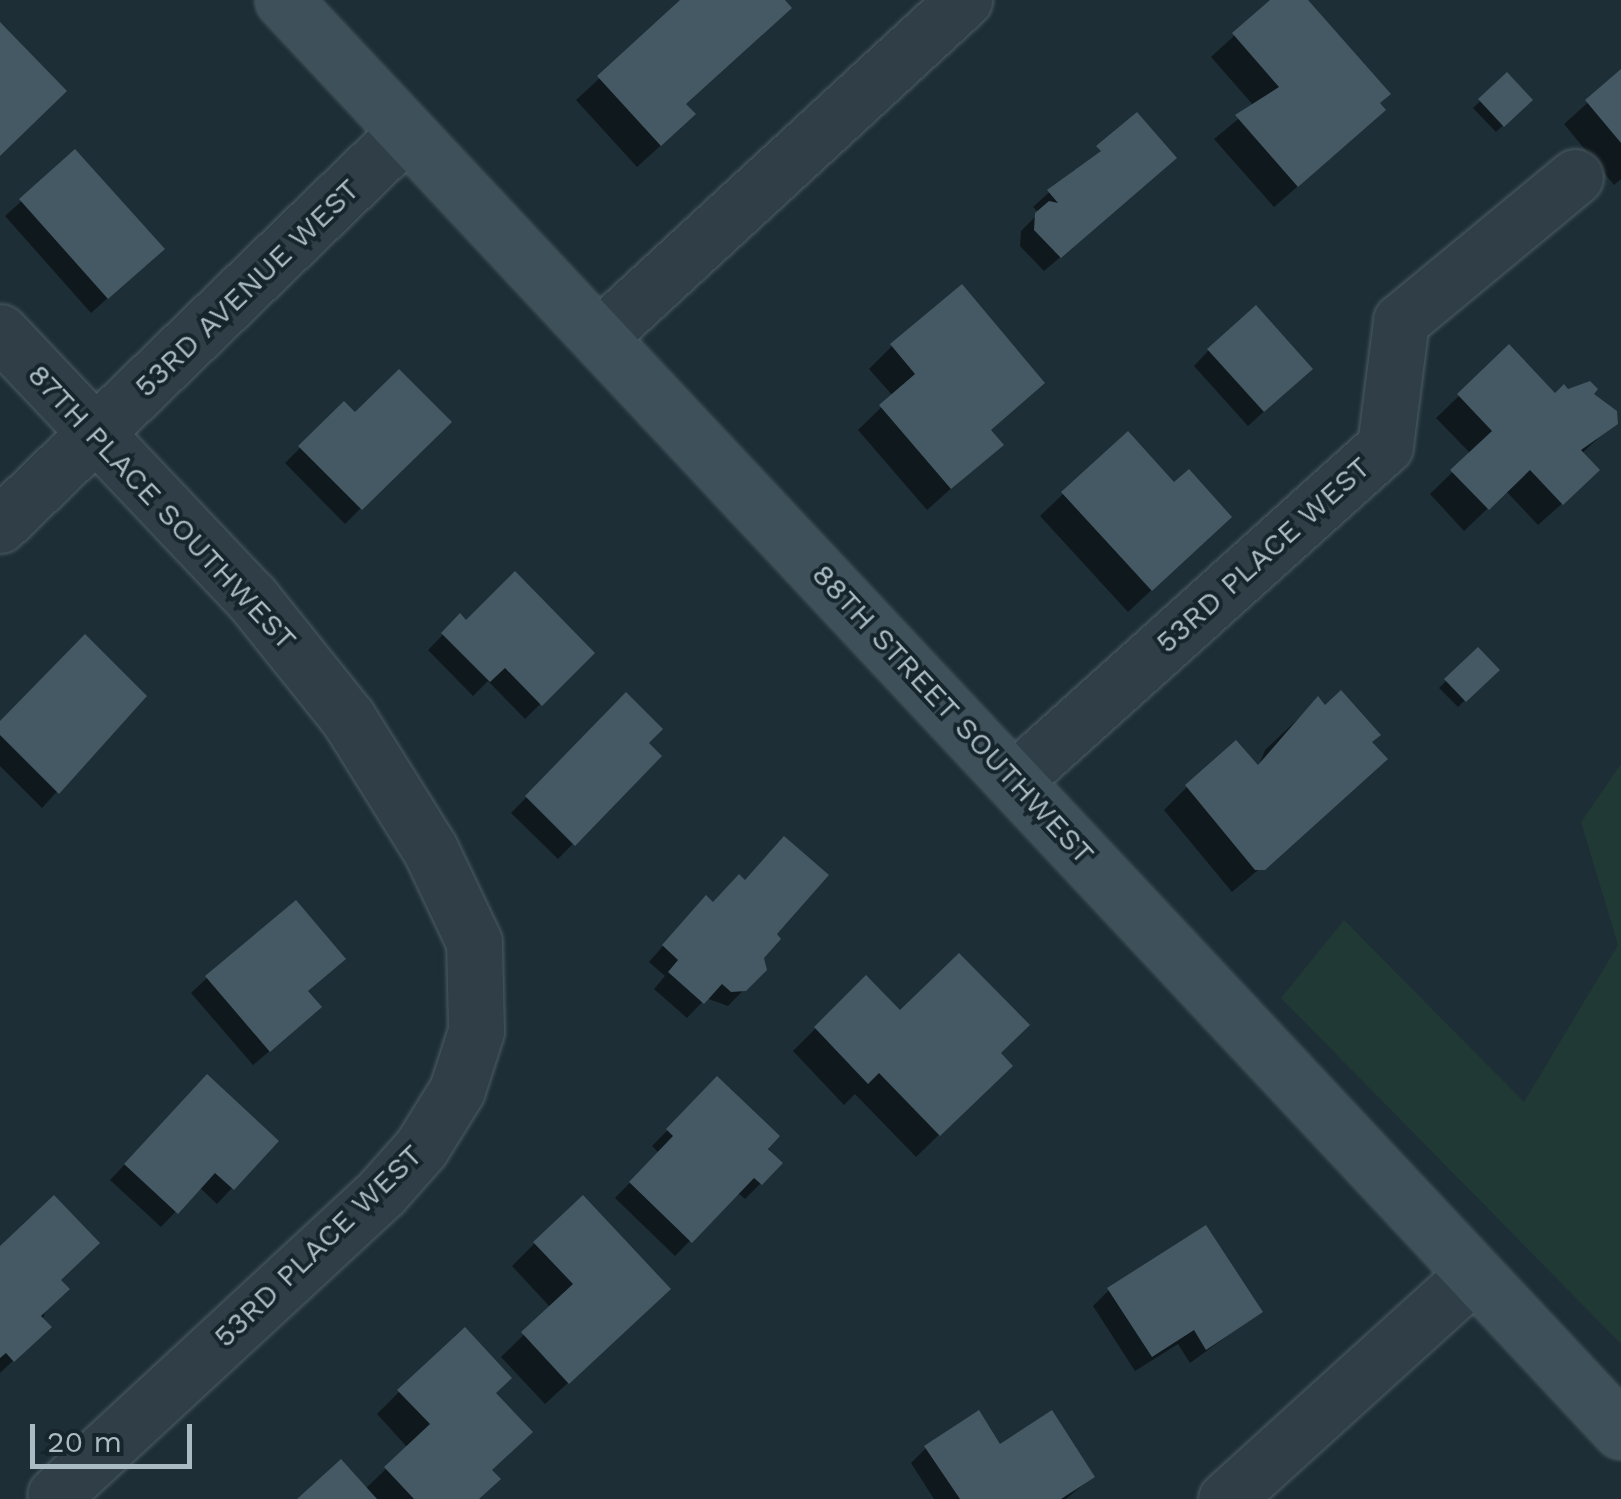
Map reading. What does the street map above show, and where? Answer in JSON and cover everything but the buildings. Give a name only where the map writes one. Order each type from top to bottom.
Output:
[{"type":"street","name":"88TH STREET SOUTHWEST","points":[[283,0],[602,334],[1621,1431]]},
{"type":"street","points":[[602,334],[964,0]]},
{"type":"street","name":"53RD AVENUE WEST","points":[[0,525],[406,132]]},
{"type":"street","name":"53RD PLACE WEST","points":[[1014,780],[1384,446],[1401,321],[1575,177]]},
{"type":"street","name":"87TH PLACE SOUTHWEST","points":[[0,332],[251,597],[348,718],[430,850],[474,942]]},
{"type":"street","name":"53RD PLACE WEST","points":[[55,1494],[381,1193],[421,1148],[457,1090],[476,1031],[474,942]]},
{"type":"street","points":[[1226,1499],[1474,1274]]},
{"type":"green space","points":[[1621,764],[1621,1344],[1281,998],[1344,920],[1524,1102],[1618,945],[1581,822]]}]
